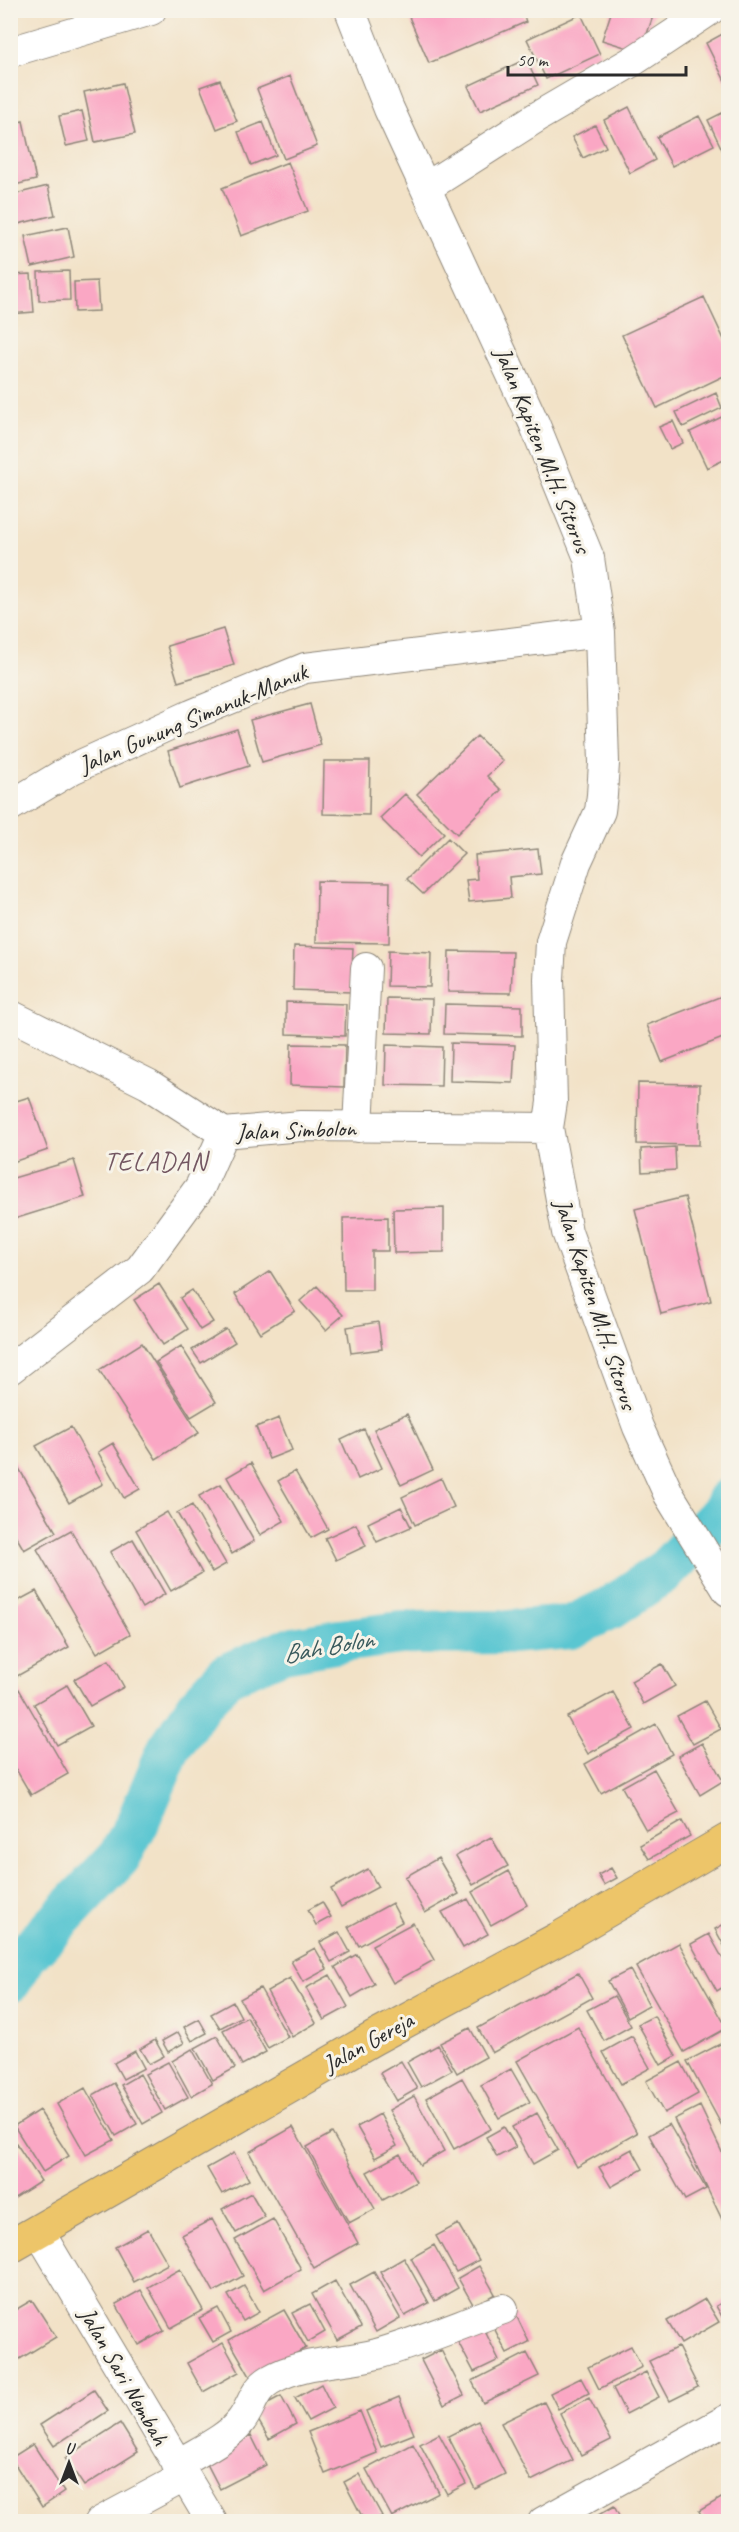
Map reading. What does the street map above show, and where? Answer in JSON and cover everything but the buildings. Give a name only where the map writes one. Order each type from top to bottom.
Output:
[{"type":"main road","name":"Jalan Gereja","points":[[10,2247],[374,2038],[558,1938],[728,1839]]},
{"type":"street","points":[[10,52],[151,10]]},
{"type":"street","name":"Jalan Kapiten M.H. Sitorus","points":[[350,10],[389,109],[501,346],[559,479],[589,558],[600,632],[604,764],[600,811],[576,863],[551,942],[549,979],[552,1102],[548,1128],[555,1179],[567,1232],[638,1427],[669,1495],[724,1582]]},
{"type":"street","points":[[427,187],[537,117],[633,61],[711,10]]},
{"type":"street","name":"Jalan Gunung Simanuk-Manuk","points":[[10,806],[72,769],[190,715],[305,668],[600,632]]},
{"type":"street","points":[[358,1127],[366,968]]},
{"type":"street","points":[[10,1015],[147,1084],[224,1133]]},
{"type":"street","name":"Jalan Simbolon","points":[[10,1369],[140,1269],[200,1187],[224,1133],[301,1126],[548,1128]]},
{"type":"street","name":"Jalan Sari Nembah","points":[[38,2229],[212,2522]]},
{"type":"street","points":[[100,2522],[181,2471],[232,2430],[246,2413],[260,2388],[281,2375],[306,2367],[393,2349],[503,2309]]},
{"type":"street","points":[[543,2522],[729,2419]]},
{"type":"waterway","name":"Bah Bolon","points":[[10,1981],[26,1955],[119,1857],[137,1824],[169,1749],[199,1705],[227,1675],[283,1651],[340,1641],[401,1633],[509,1632],[571,1627],[610,1608],[666,1570],[723,1511],[728,1500]]},
{"type":"district","name":"TELADAN","points":[[156,1161]]}]
